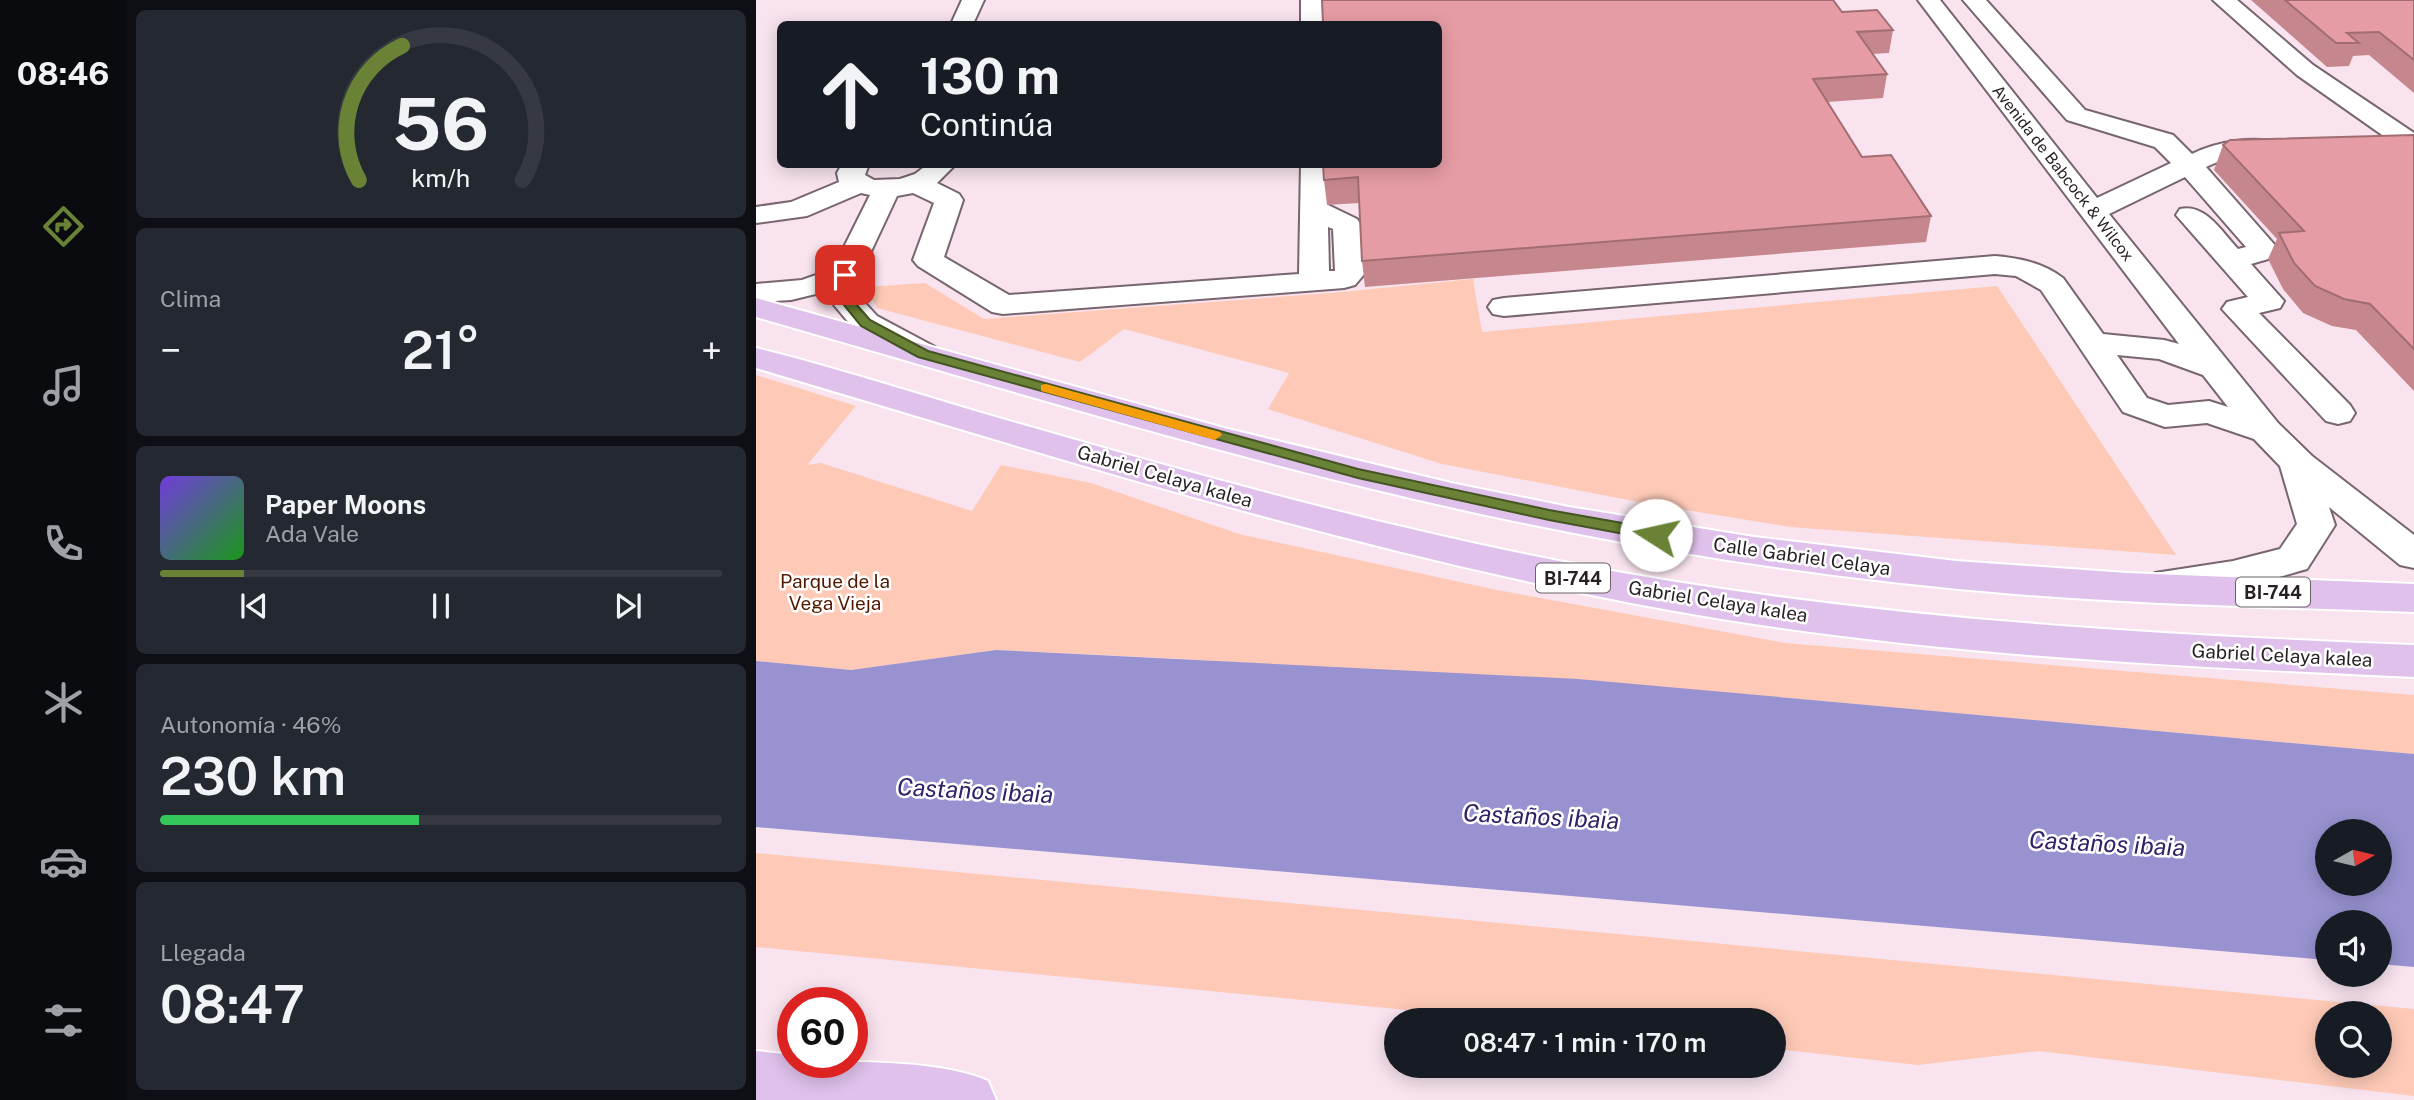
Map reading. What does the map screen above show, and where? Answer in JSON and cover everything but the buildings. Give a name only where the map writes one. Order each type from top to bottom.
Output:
[{"type":"main road","name":"Calle Gabriel Celaya","points":[[756,307],[1346,470],[1549,515],[1683,540],[1957,575],[2132,587],[2414,597]]},
{"type":"main road","name":"Gabriel Celaya kalea","points":[[756,358],[1248,500],[1436,548],[1571,578],[1734,605],[2007,639],[2414,662]]},
{"type":"main road","points":[[756,1078],[968,1100]]},
{"type":"street","points":[[964,21],[974,0]]},
{"type":"street","points":[[1312,0],[1312,21]]},
{"type":"street","name":"Avenida de Babcock & Wilcox","points":[[1929,0],[2266,431],[2299,464],[2414,555]]},
{"type":"street","points":[[1974,0],[2076,115],[2164,141],[2189,165],[2265,251],[2231,260]]},
{"type":"street","points":[[2224,0],[2305,71],[2413,144]]},
{"type":"street","points":[[2369,145],[2413,144]]},
{"type":"street","points":[[2093,211],[2220,151],[2301,148]]},
{"type":"street","points":[[756,293],[779,294],[812,288],[845,275],[901,186],[929,177],[939,168]]},
{"type":"street","points":[[756,215],[797,209],[857,174],[949,200],[928,260],[1003,305],[1314,282],[1314,168]]},
{"type":"street","points":[[2190,215],[2269,301],[2238,309],[2338,413]]},
{"type":"street","points":[[1504,307],[1995,265],[2019,266],[2040,274],[2052,284],[2135,405],[2165,416],[2208,412],[2266,431]]},
{"type":"street","points":[[845,275],[850,305],[866,323],[923,354]]},
{"type":"street","points":[[2206,357],[2267,340]]},
{"type":"street","points":[[2092,343],[2206,357],[2238,377],[2275,417],[2299,464],[2316,525],[2293,559],[2233,575],[2132,587]]},
{"type":"green space","points":[[1473,279],[1482,332],[1997,286],[2176,555],[1790,527],[1649,504],[1442,464],[1268,409],[1289,373],[1124,329],[1080,362],[877,308],[866,287],[925,283],[984,319],[1331,293]]},
{"type":"green space","name":"Parque de la Vega Vieja","points":[[756,375],[856,406],[807,465],[821,463],[972,511],[1001,465],[1091,483],[1239,534],[1497,590],[1785,643],[2414,695],[2414,754],[1788,698],[1185,659],[996,650],[851,670],[756,661]]},
{"type":"green space","points":[[756,853],[2329,1001],[2315,1001],[2315,1078],[2392,1078],[2392,1007],[2414,1009],[2414,1096],[2039,1051],[1918,1065],[1786,1050],[1786,1008],[1385,1008],[756,947]]},
{"type":"water","name":"Castaños ibaia","points":[[996,650],[1578,679],[2414,754],[2414,967],[2392,965],[2392,910],[2315,910],[2315,959],[756,827],[756,661],[851,670]]},
{"type":"slow traffic","points":[[1046,388],[1215,435]]},
{"type":"route","points":[[845,275],[850,305],[866,323],[923,354],[1358,474],[1656,535]]}]
